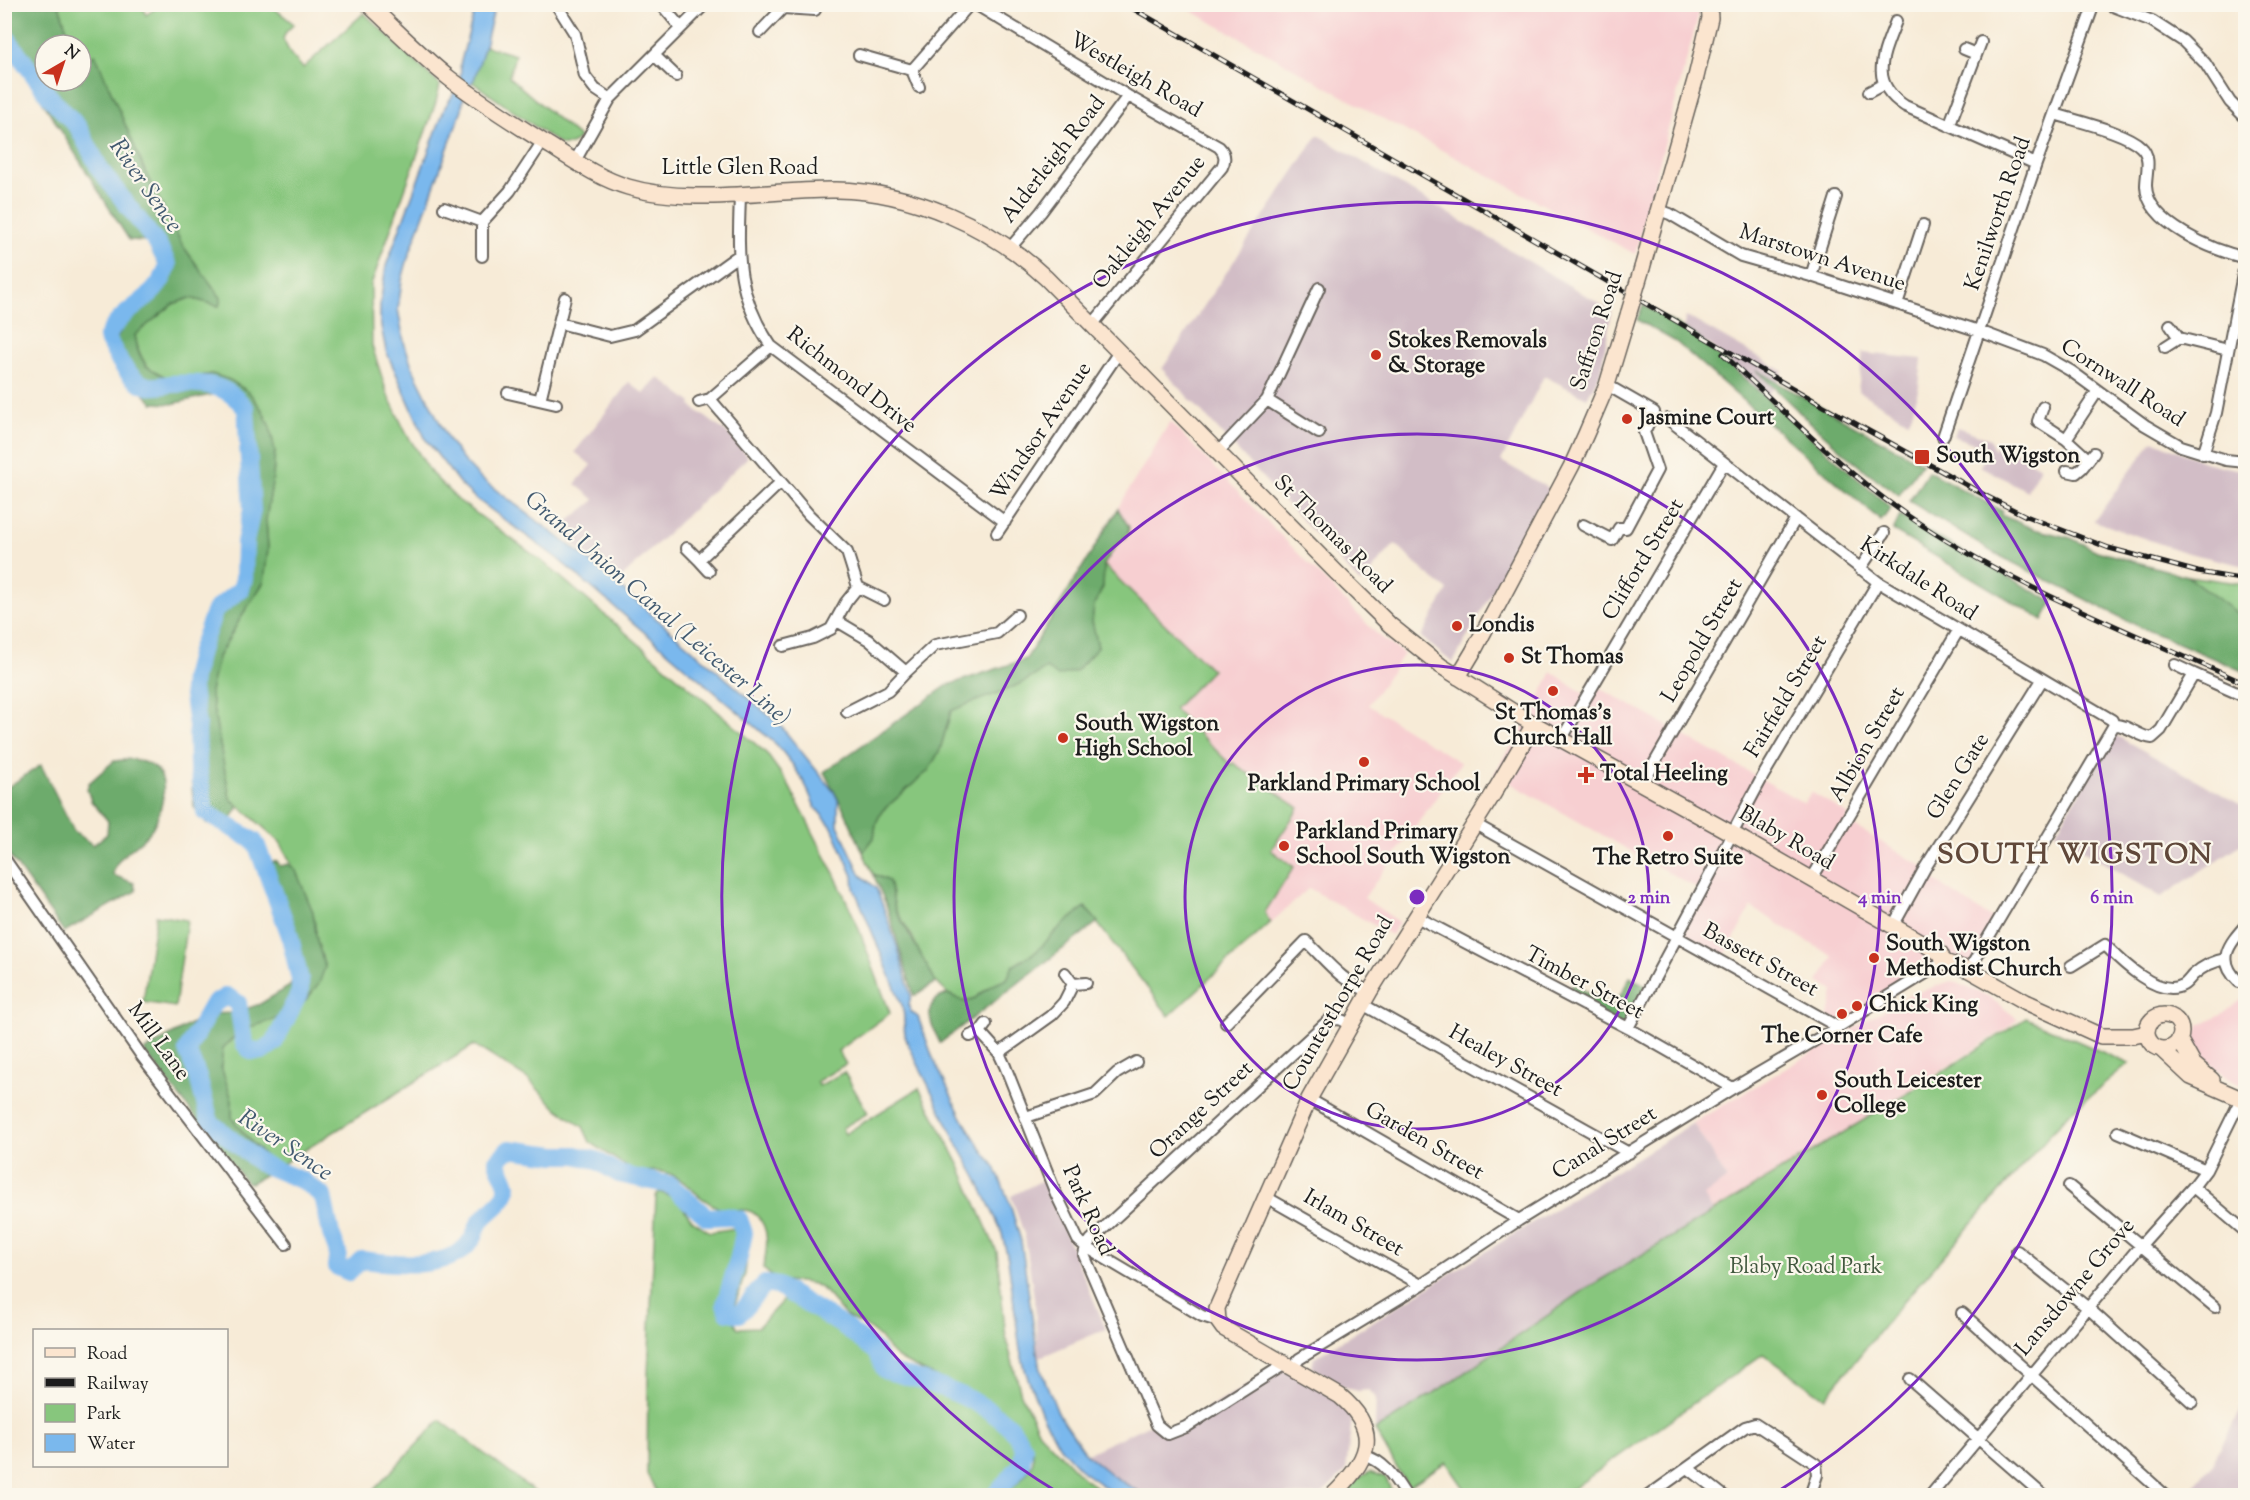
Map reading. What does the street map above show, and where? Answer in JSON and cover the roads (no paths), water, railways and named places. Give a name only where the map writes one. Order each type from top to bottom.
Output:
[{"type":"main road","name":"Little Glen Road","points":[[368,4],[451,79],[474,96],[575,161],[608,179],[644,191],[740,195],[837,190],[882,196],[948,216],[1010,248],[1034,266],[1119,352]]},
{"type":"main road","name":"Saffron Road","points":[[1458,677],[1572,465],[1607,385],[1696,77],[1710,18],[1708,5]]},
{"type":"main road","name":"St Thomas Road","points":[[1119,352],[1390,625],[1458,677],[1534,724]]},
{"type":"main road","points":[[1473,652],[1476,678],[1485,695]]},
{"type":"main road","name":"Blaby Road","points":[[1534,724],[1643,783],[1940,953],[1944,962],[1969,970],[2026,1002],[2101,1036],[2133,1036],[2147,1033]]},
{"type":"main road","name":"Countesthorpe Road","points":[[1218,1321],[1217,1308],[1310,1099],[1362,1004],[1415,916],[1475,824],[1534,724]]},
{"type":"main road","points":[[2226,1092],[2193,1064],[2179,1040],[2180,1025],[2177,1021],[2168,1015],[2153,1019],[2147,1028],[2150,1042],[2161,1049],[2190,1077],[2243,1100]]},
{"type":"main road","points":[[2161,1049],[2172,1047],[2179,1040]]},
{"type":"main road","points":[[1218,1321],[1223,1328],[1340,1396],[1351,1405],[1359,1417],[1366,1440],[1365,1456],[1357,1470],[1332,1496]]},
{"type":"street","points":[[556,4],[575,34],[585,76],[595,89],[610,99]]},
{"type":"street","points":[[661,4],[681,28]]},
{"type":"street","points":[[575,161],[610,99],[705,4]]},
{"type":"street","points":[[912,70],[970,4]]},
{"type":"street","name":"Westleigh Road","points":[[975,4],[1128,96],[1215,145]]},
{"type":"street","name":"Kenilworth Road","points":[[1943,437],[2036,164],[2094,4]]},
{"type":"street","points":[[2108,4],[2152,21],[2183,41],[2205,63],[2230,102],[2246,118]]},
{"type":"street","points":[[760,32],[781,6],[816,10]]},
{"type":"street","points":[[1896,21],[1881,63],[1884,84],[1898,101],[2036,164]]},
{"type":"street","points":[[1950,126],[1981,42]]},
{"type":"street","points":[[1964,49],[1976,54]]},
{"type":"street","points":[[654,55],[676,76]]},
{"type":"street","points":[[859,55],[912,70]]},
{"type":"street","points":[[912,70],[919,87]]},
{"type":"street","points":[[1869,92],[1884,84]]},
{"type":"street","name":"Alderleigh Road","points":[[1010,248],[1041,212],[1128,96]]},
{"type":"street","points":[[2055,114],[2136,142],[2146,153],[2148,164],[2146,187],[2156,209],[2184,235],[2226,253],[2246,258],[2216,413],[2203,454]]},
{"type":"street","points":[[482,256],[482,222],[510,191],[543,141]]},
{"type":"street","name":"Oakleigh Avenue","points":[[1092,325],[1222,167],[1225,156],[1215,145]]},
{"type":"street","name":"Richmond Drive","points":[[740,195],[738,255],[745,296],[756,322],[771,346],[1005,522]]},
{"type":"street","points":[[1811,276],[1836,197]]},
{"type":"street","points":[[444,208],[482,222]]},
{"type":"street","name":"Marstown Avenue","points":[[1659,210],[1670,214],[1741,256],[1811,276],[1980,331]]},
{"type":"street","points":[[1897,304],[1923,225]]},
{"type":"street","points":[[559,323],[610,336],[635,330],[738,255]]},
{"type":"street","points":[[1218,452],[1267,400],[1319,288]]},
{"type":"street","points":[[540,400],[565,298]]},
{"type":"street","points":[[2170,324],[2179,338],[2228,350]]},
{"type":"street","name":"Cornwall Road","points":[[1980,331],[2055,361],[2157,433],[2203,454],[2246,462]]},
{"type":"street","points":[[2165,347],[2179,338]]},
{"type":"street","points":[[771,346],[704,400],[809,515],[847,552],[858,587],[884,600]]},
{"type":"street","name":"Windsor Avenue","points":[[997,533],[1119,352]]},
{"type":"street","points":[[1583,525],[1612,540],[1619,528],[1626,528],[1657,470],[1644,432],[1654,412],[1607,385]]},
{"type":"street","points":[[2066,439],[2097,392]]},
{"type":"street","points":[[508,393],[556,404]]},
{"type":"street","points":[[1267,400],[1319,433]]},
{"type":"street","points":[[2043,407],[2038,421],[2091,456],[2076,473],[2067,471]]},
{"type":"street","name":"Kirkdale Road","points":[[1668,419],[1878,582],[2112,720],[2115,725],[2122,724],[2152,738],[2161,729],[2194,674]]},
{"type":"street","name":"Clifford Street","points":[[1561,740],[1724,463]]},
{"type":"street","points":[[699,560],[780,483]]},
{"type":"street","name":"Leopold Street","points":[[1643,783],[1796,519]]},
{"type":"street","points":[[1860,569],[1884,533]]},
{"type":"street","points":[[687,548],[709,571]]},
{"type":"street","name":"Fairfield Street","points":[[1628,1028],[1731,833],[1878,582]]},
{"type":"street","points":[[783,646],[824,635],[837,621],[846,602],[858,587]]},
{"type":"street","points":[[847,712],[888,691],[935,645],[997,633],[1017,615]]},
{"type":"street","points":[[837,621],[869,640],[906,672]]},
{"type":"street","name":"Albion Street","points":[[1811,880],[1958,630]]},
{"type":"street","points":[[2175,665],[2246,697]]},
{"type":"street","name":"Glen Gate","points":[[1893,926],[1925,868],[2042,680]]},
{"type":"street","points":[[1969,970],[2115,725]]},
{"type":"street","name":"Bassett Street","points":[[1475,824],[1838,1028]]},
{"type":"street","name":"Mill Lane","points":[[4,858],[141,1055],[286,1244]]},
{"type":"street","name":"Timber Street","points":[[1415,916],[1628,1028],[1733,1088]]},
{"type":"street","points":[[2239,982],[2229,972],[2226,959],[2233,939],[2246,925]]},
{"type":"street","points":[[1226,1023],[1306,941],[1346,980],[1370,991]]},
{"type":"street","points":[[2071,966],[2105,945],[2123,963],[2151,984],[2171,989],[2184,985],[2207,964],[2226,959]]},
{"type":"street","name":"Canal Street","points":[[1174,1432],[1289,1366],[1733,1088],[1838,1028],[1944,962]]},
{"type":"street","points":[[1065,973],[1073,984]]},
{"type":"street","points":[[1073,984],[1086,983]]},
{"type":"street","points":[[999,1053],[1052,1015],[1064,1002],[1073,984]]},
{"type":"street","name":"Healey Street","points":[[1362,1004],[1629,1153]]},
{"type":"street","name":"Orange Street","points":[[1086,1247],[1329,1020],[1339,1019],[1351,1024]]},
{"type":"street","name":"Park Road","points":[[979,1031],[999,1053],[1075,1234],[1086,1247],[1084,1255],[1157,1425],[1168,1434],[1174,1432]]},
{"type":"street","points":[[1026,1117],[1095,1094],[1117,1073],[1136,1062]]},
{"type":"street","name":"Garden Street","points":[[1310,1099],[1519,1220]]},
{"type":"street","name":"Lansdowne Grove","points":[[1930,1496],[2141,1245],[2193,1187],[2205,1170],[2243,1100]]},
{"type":"street","points":[[2118,1132],[2205,1170]]},
{"type":"street","points":[[2069,1186],[2215,1307]]},
{"type":"street","points":[[2193,1187],[2246,1232]]},
{"type":"street","name":"Irlam Street","points":[[1266,1197],[1421,1285]]},
{"type":"street","points":[[1086,1247],[1202,1316],[1218,1321]]},
{"type":"street","points":[[2017,1251],[2088,1308],[2192,1401]]},
{"type":"street","points":[[1962,1313],[2166,1496]]},
{"type":"street","points":[[1910,1379],[2044,1496]]},
{"type":"street","points":[[1648,1496],[1745,1427],[1755,1424],[1816,1464],[1817,1475],[1810,1496]]},
{"type":"street","points":[[1365,1456],[1386,1467],[1406,1496]]},
{"type":"street","points":[[1688,1468],[1724,1496]]},
{"type":"water","points":[[476,5],[495,5],[486,42],[474,80],[464,97],[462,109],[402,280],[398,309],[404,342],[413,369],[448,439],[479,477],[585,557],[780,725],[834,792],[838,800],[838,825],[861,875],[876,888],[883,906],[911,996],[909,1004],[911,1012],[918,1017],[933,1058],[962,1118],[995,1167],[1010,1204],[1021,1241],[1038,1358],[1058,1413],[1086,1454],[1113,1476],[1144,1495],[1116,1495],[1083,1472],[1060,1447],[1042,1415],[1020,1350],[1008,1259],[1001,1230],[907,1042],[902,1005],[854,888],[853,876],[832,827],[815,807],[805,784],[793,765],[777,745],[558,559],[475,498],[460,484],[426,440],[386,351],[380,321],[380,305],[386,266],[445,107],[459,82],[460,65]]},
{"type":"waterway","name":"River Sence","points":[[4,34],[49,96],[78,127],[101,171],[158,245],[168,265],[156,288],[122,317],[107,337],[118,359],[134,379],[148,386],[193,383],[213,386],[230,394],[246,409],[252,510],[245,542],[244,579],[241,589],[215,610],[193,678],[198,767],[205,812],[254,841],[257,846],[289,933],[300,980],[300,992],[274,1043],[262,1051],[251,1051],[244,1043],[238,1003],[227,996],[213,1004],[187,1050],[198,1077],[210,1122],[260,1163],[303,1181],[323,1196],[331,1234],[338,1253],[336,1266],[349,1272],[361,1260],[403,1264],[434,1262],[460,1252],[472,1240],[480,1222],[505,1196],[507,1186],[497,1161],[509,1149],[555,1155],[576,1155],[596,1160],[619,1174],[670,1185],[707,1217],[725,1216],[739,1219],[744,1233],[725,1304],[728,1312],[739,1314],[765,1284],[778,1286],[845,1327],[876,1352],[885,1370],[935,1385],[968,1399],[998,1417],[1011,1428],[1024,1448],[1021,1465],[994,1496]]},
{"type":"railway","points":[[1125,4],[1822,405],[1988,497],[2026,516],[2109,548],[2198,572],[2246,580]]},
{"type":"railway","points":[[1723,354],[1856,476],[1904,513],[1944,539],[1985,563],[2071,606],[2246,684]]},
{"type":"place","name":"Stokes Removals & Storage","points":[[1376,355]]},
{"type":"place","name":"Jasmine Court","points":[[1627,419]]},
{"type":"place","name":"South Wigston","points":[[1922,457]]},
{"type":"place","name":"Londis","points":[[1457,626]]},
{"type":"place","name":"St Thomas","points":[[1509,658]]},
{"type":"place","name":"St Thomas's Church Hall","points":[[1553,691]]},
{"type":"place","name":"South Wigston High School","points":[[1063,738]]},
{"type":"place","name":"Parkland Primary School","points":[[1364,762]]},
{"type":"place","name":"Total Heeling","points":[[1586,775]]},
{"type":"place","name":"The Retro Suite","points":[[1668,836]]},
{"type":"place","name":"Parkland Primary School South Wigston","points":[[1284,846]]},
{"type":"place","name":"South Wigston Methodist Church","points":[[1874,958]]},
{"type":"place","name":"Chick King","points":[[1857,1006]]},
{"type":"place","name":"The Corner Cafe","points":[[1842,1014]]},
{"type":"place","name":"South Leicester College","points":[[1822,1095]]},
{"type":"district","name":"SOUTH WIGSTON","points":[[2075,856]]},
{"type":"water label","name":"Grand Union Canal (Leicester Line)","points":[[657,609]]},
{"type":"park label","name":"Blaby Road Park","points":[[1806,1268]]}]
